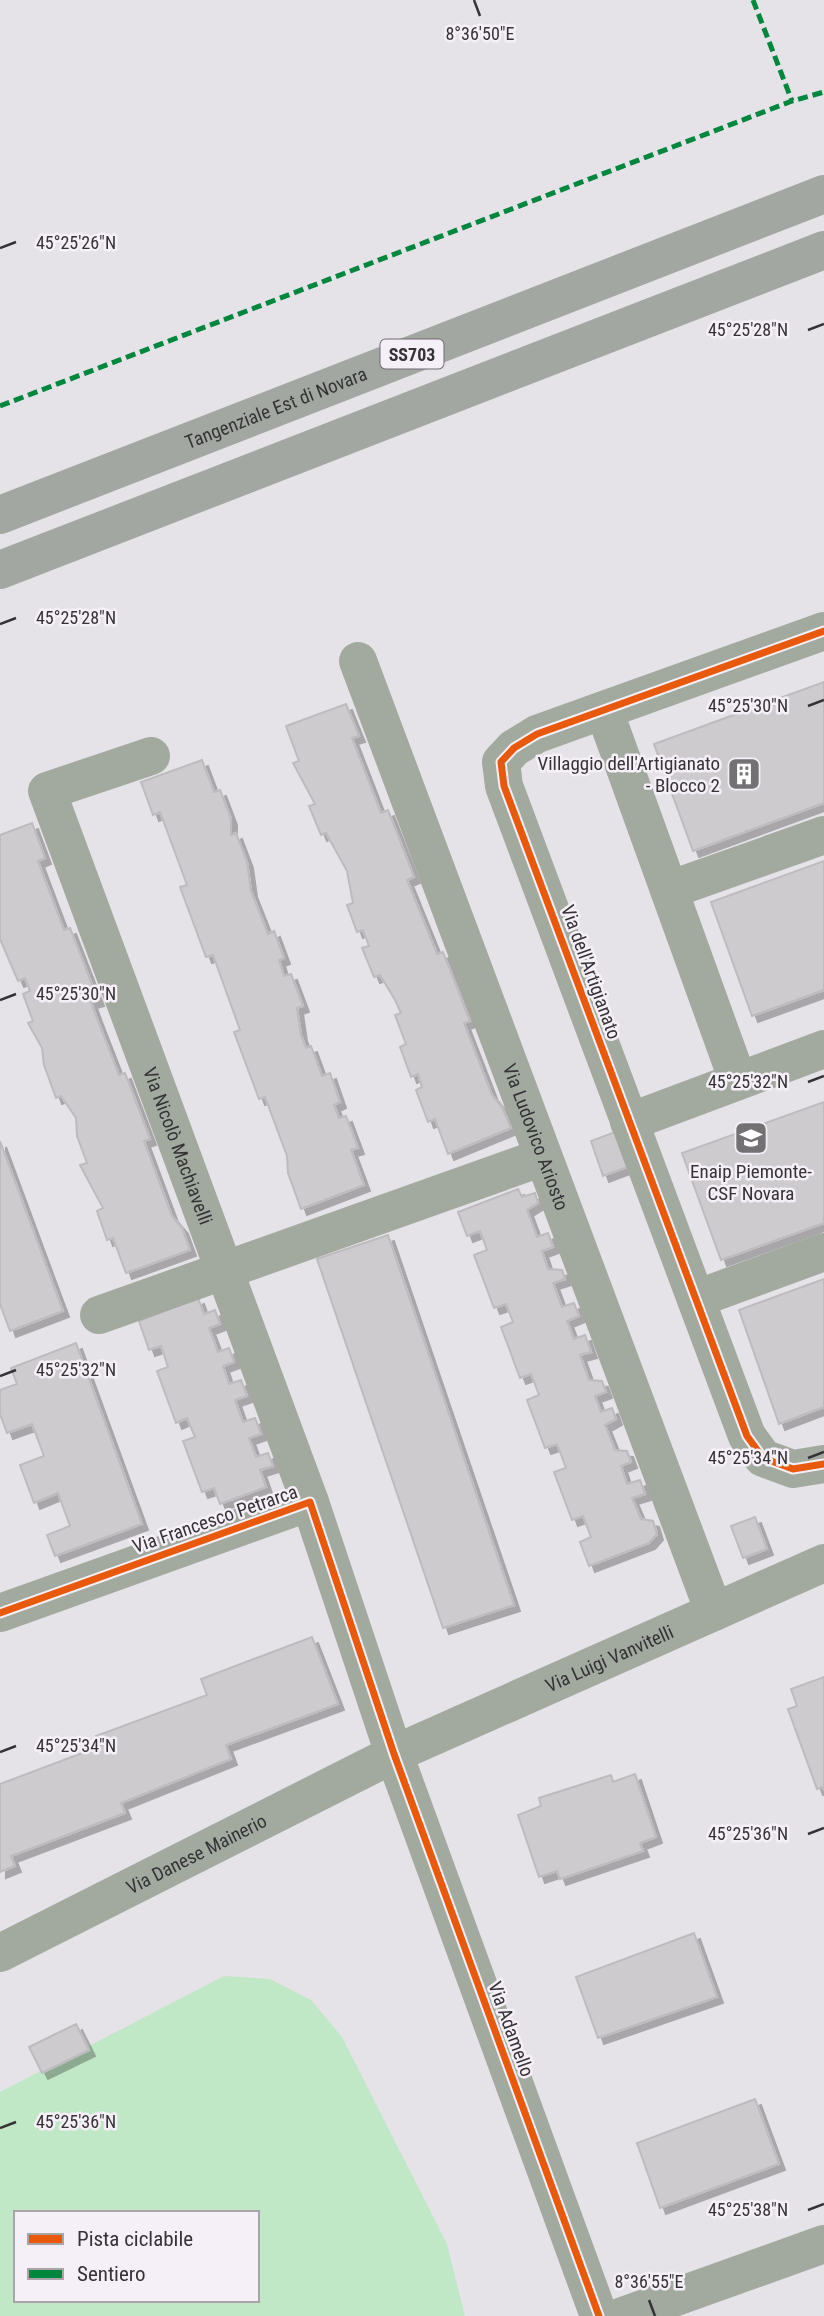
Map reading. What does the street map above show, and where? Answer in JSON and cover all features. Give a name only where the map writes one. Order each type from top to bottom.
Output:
[{"type":"highway","name":"Tangenziale Est di Novara","points":[[0,515],[824,194]]},
{"type":"highway","name":"SS703","points":[[0,570],[824,250]]},
{"type":"street","name":"Via dell'Artigianato","points":[[824,631],[537,734],[514,748],[501,762],[504,786],[747,1436],[763,1458],[793,1469],[824,1464]]},
{"type":"street","name":"Via Ludovico Ariosto","points":[[358,661],[715,1612]]},
{"type":"street","points":[[604,710],[738,1081]]},
{"type":"street","name":"Via Nicolò Machiavelli","points":[[151,757],[47,791],[310,1502]]},
{"type":"street","points":[[670,890],[824,835]]},
{"type":"street","points":[[629,1122],[824,1049]]},
{"type":"street","points":[[99,1315],[544,1157]]},
{"type":"street","points":[[696,1299],[824,1252]]},
{"type":"street","name":"Via Francesco Petrarca","points":[[0,1612],[310,1502],[394,1754]]},
{"type":"street","name":"Via Luigi Vanvitelli","points":[[394,1754],[824,1563]]},
{"type":"street","name":"Via Danese Mainerio","points":[[0,1953],[394,1754]]},
{"type":"street","name":"Via Adamello","points":[[394,1754],[599,2316]]},
{"type":"street","points":[[623,2316],[824,2244]]},
{"type":"green space","points":[[224,1976],[270,1979],[311,2000],[342,2037],[447,2244],[465,2316],[0,2316],[0,2092]]},
{"type":"building","name":"Villaggio dell'Artigianato - Blocco 2","points":[[824,682],[824,803],[693,851],[654,744]]},
{"type":"building","points":[[346,704],[359,736],[352,738],[381,813],[388,810],[414,877],[407,880],[437,954],[443,952],[470,1021],[464,1023],[492,1095],[502,1107],[511,1128],[448,1154],[435,1119],[428,1122],[416,1090],[422,1087],[418,1074],[411,1077],[400,1047],[406,1044],[395,1015],[401,1013],[380,975],[374,977],[362,948],[369,946],[363,930],[357,932],[347,905],[353,903],[347,871],[326,833],[321,835],[309,806],[315,804],[293,763],[299,761],[286,726]]},
{"type":"building","points":[[202,760],[214,792],[220,790],[231,819],[231,835],[236,833],[247,862],[251,891],[268,934],[274,931],[284,958],[279,960],[284,976],[291,974],[303,1006],[297,1008],[306,1048],[311,1046],[322,1076],[330,1073],[340,1102],[334,1105],[339,1118],[346,1116],[358,1148],[351,1150],[364,1185],[301,1209],[288,1173],[287,1156],[265,1097],[259,1099],[234,1032],[240,1030],[213,955],[206,957],[180,887],[187,885],[160,812],[153,815],[141,782]]},
{"type":"building","points":[[32,823],[45,858],[38,861],[64,930],[70,928],[98,1000],[91,1002],[96,1016],[119,1075],[125,1073],[150,1139],[144,1141],[172,1216],[182,1228],[190,1250],[126,1273],[113,1238],[107,1240],[97,1211],[103,1208],[80,1165],[87,1163],[77,1136],[76,1118],[61,1096],[56,1098],[44,1065],[42,1048],[28,1023],[33,1021],[23,994],[30,991],[25,978],[18,981],[0,939],[0,835]]},
{"type":"building","points":[[824,861],[824,990],[752,1016],[711,902]]},
{"type":"building","points":[[824,1102],[824,1223],[721,1260],[682,1153]]},
{"type":"building","points":[[615,1132],[627,1167],[603,1176],[591,1141]]},
{"type":"building","points":[[0,1141],[63,1311],[10,1331],[0,1304]]},
{"type":"building","points":[[518,1189],[522,1197],[535,1193],[538,1203],[527,1210],[537,1237],[548,1233],[553,1247],[542,1251],[548,1269],[562,1270],[565,1279],[553,1283],[562,1307],[574,1303],[579,1316],[567,1321],[574,1339],[585,1335],[591,1352],[580,1355],[589,1380],[602,1381],[606,1392],[595,1396],[601,1412],[612,1408],[616,1419],[605,1425],[615,1450],[627,1451],[631,1462],[621,1466],[627,1484],[640,1480],[645,1494],[632,1498],[641,1519],[653,1521],[657,1534],[649,1543],[589,1566],[580,1542],[591,1537],[583,1516],[572,1520],[554,1472],[566,1468],[557,1444],[545,1448],[527,1400],[539,1395],[531,1374],[520,1378],[501,1327],[513,1322],[506,1304],[494,1308],[474,1255],[487,1250],[480,1231],[467,1236],[458,1212]]},
{"type":"building","points":[[388,1235],[514,1605],[443,1628],[317,1259]]},
{"type":"building","points":[[824,1279],[824,1407],[779,1424],[739,1310]]},
{"type":"building","points":[[198,1298],[204,1314],[215,1310],[220,1324],[209,1328],[218,1352],[229,1348],[234,1362],[223,1366],[229,1384],[241,1380],[247,1396],[235,1400],[243,1422],[255,1418],[261,1434],[249,1438],[256,1457],[268,1453],[273,1466],[260,1470],[266,1487],[220,1504],[214,1488],[202,1492],[183,1441],[195,1437],[187,1418],[176,1423],[157,1371],[168,1367],[161,1346],[149,1350],[139,1321]]},
{"type":"building","points":[[76,1343],[142,1524],[55,1556],[47,1535],[70,1526],[58,1493],[34,1503],[20,1465],[44,1456],[32,1424],[7,1433],[0,1414],[0,1390],[17,1384],[11,1368]]},
{"type":"building","points":[[755,1517],[767,1549],[743,1558],[731,1526]]},
{"type":"building","points":[[312,1637],[338,1704],[226,1745],[231,1759],[121,1803],[125,1813],[11,1856],[15,1866],[0,1872],[0,1784],[101,1746],[96,1736],[207,1695],[201,1679]]},
{"type":"building","points":[[824,1677],[824,1790],[823,1787],[817,1789],[788,1709],[797,1706],[791,1689]]},
{"type":"building","points":[[635,1774],[656,1837],[640,1843],[643,1851],[560,1879],[557,1871],[539,1877],[518,1815],[541,1806],[539,1798],[611,1775],[613,1782]]},
{"type":"building","points":[[694,1933],[717,1997],[598,2038],[576,1977]]},
{"type":"building","points":[[76,2024],[89,2050],[42,2073],[29,2047]]},
{"type":"building","points":[[755,2099],[779,2164],[660,2208],[637,2143]]},
{"type":"marked path","points":[[753,0],[792,101]]},
{"type":"marked path","points":[[0,406],[792,101],[824,92]]},
{"type":"cycle path","points":[[824,631],[537,734],[514,748],[501,762],[504,786],[747,1436],[763,1458],[793,1469],[824,1464]]},
{"type":"cycle path","points":[[0,1613],[310,1502],[394,1754],[599,2316]]},
{"type":"place","name":"Villaggio dell'Artigianato - Blocco 2","points":[[744,774]]},
{"type":"place","name":"Enaip Piemonte- CSF Novara","points":[[751,1138]]}]
